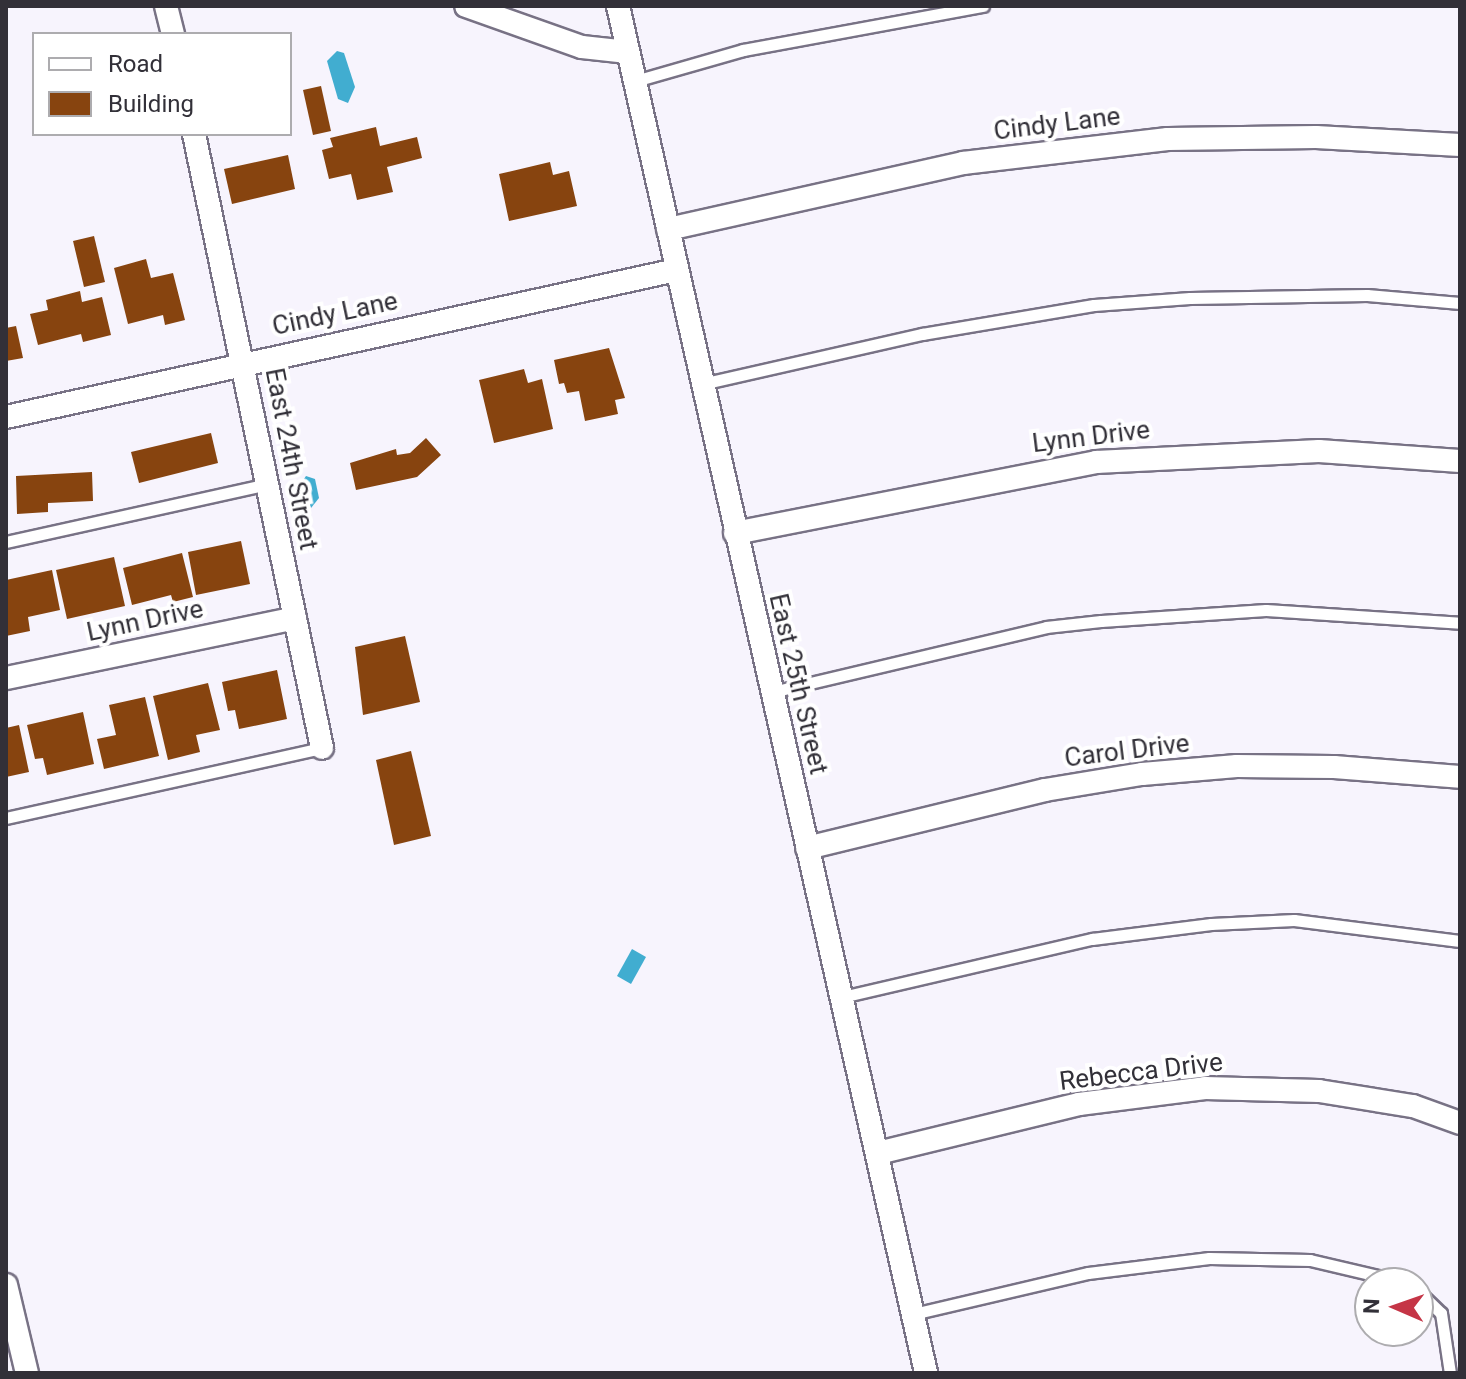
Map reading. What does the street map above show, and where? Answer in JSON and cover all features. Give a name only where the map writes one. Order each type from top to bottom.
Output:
[{"type":"street","points":[[166,6],[172,32]]},
{"type":"street","points":[[466,6],[582,47],[628,52]]},
{"type":"street","name":"East 25th Street","points":[[618,6],[926,1373]]},
{"type":"street","name":"East 24th Street","points":[[194,136],[244,362],[322,748]]},
{"type":"street","name":"Cindy Lane","points":[[668,229],[963,163],[1168,139],[1316,137],[1460,145]]},
{"type":"street","name":"Cindy Lane","points":[[6,417],[244,362],[676,270]]},
{"type":"street","name":"Lynn Drive","points":[[735,533],[998,477],[1096,462],[1319,451],[1460,461]]},
{"type":"street","name":"Lynn Drive","points":[[6,678],[295,618]]},
{"type":"street","name":"Carol Drive","points":[[807,848],[1045,790],[1142,774],[1237,766],[1334,767],[1460,777]]},
{"type":"street","name":"Rebecca Drive","points":[[878,1153],[1079,1104],[1205,1088],[1319,1091],[1413,1106],[1460,1123]]},
{"type":"street","points":[[6,1285],[27,1373]]},
{"type":"lane","points":[[635,81],[743,50],[983,6]]},
{"type":"lane","points":[[702,384],[922,334],[1094,305],[1190,298],[1367,295],[1460,303]]},
{"type":"lane","points":[[6,542],[268,484]]},
{"type":"lane","points":[[771,692],[1046,627],[1101,621],[1266,610],[1460,623]]},
{"type":"lane","points":[[6,818],[322,748]]},
{"type":"lane","points":[[842,997],[1092,939],[1211,924],[1294,920],[1460,941]]},
{"type":"lane","points":[[913,1314],[1088,1273],[1209,1258],[1310,1260],[1354,1270]]},
{"type":"lane","points":[[1434,1306],[1441,1313],[1450,1373]]},
{"type":"water","points":[[337,51],[344,53],[355,87],[348,103],[338,99],[327,61]]},
{"type":"water","points":[[306,476],[315,479],[319,498],[311,508],[302,482]]},
{"type":"water","points":[[632,949],[646,957],[631,984],[617,976]]},
{"type":"building","points":[[321,86],[331,131],[313,135],[303,90]]},
{"type":"building","points":[[376,127],[380,146],[417,137],[422,158],[387,167],[393,192],[357,200],[351,174],[329,179],[322,150],[333,147],[330,138]]},
{"type":"building","points":[[288,155],[295,189],[232,204],[224,169]]},
{"type":"building","points":[[550,162],[553,175],[569,171],[577,206],[509,221],[499,174]]},
{"type":"building","points":[[94,236],[105,282],[84,287],[73,241]]},
{"type":"building","points":[[146,259],[151,278],[173,273],[185,320],[165,325],[163,315],[128,324],[114,268]]},
{"type":"building","points":[[80,291],[82,302],[102,297],[111,335],[83,342],[81,334],[38,345],[30,314],[48,310],[46,300]]},
{"type":"building","points":[[16,326],[23,358],[6,361],[6,328]]},
{"type":"building","points":[[609,348],[625,398],[615,400],[618,414],[585,421],[579,391],[567,393],[564,383],[559,384],[554,360]]},
{"type":"building","points":[[524,369],[528,383],[542,379],[553,429],[494,443],[479,380]]},
{"type":"building","points":[[211,433],[218,463],[139,483],[131,452]]},
{"type":"building","points":[[426,438],[441,455],[417,477],[356,490],[350,463],[396,449],[397,455],[410,453]]},
{"type":"building","points":[[92,472],[93,501],[48,503],[48,512],[17,514],[16,476]]},
{"type":"building","points":[[241,541],[250,584],[196,595],[188,552]]},
{"type":"building","points":[[182,553],[193,597],[173,602],[171,595],[132,605],[123,568]]},
{"type":"building","points":[[114,557],[125,606],[67,619],[56,570]]},
{"type":"building","points":[[52,570],[60,610],[28,617],[30,631],[6,636],[6,580]]},
{"type":"building","points":[[405,636],[420,702],[363,715],[355,647]]},
{"type":"building","points":[[277,670],[287,719],[239,729],[235,710],[228,711],[222,682]]},
{"type":"building","points":[[208,683],[220,730],[196,735],[200,752],[168,760],[153,696]]},
{"type":"building","points":[[145,697],[159,756],[104,769],[97,739],[116,735],[109,705]]},
{"type":"building","points":[[83,712],[94,764],[47,775],[43,758],[35,759],[27,725]]},
{"type":"building","points":[[19,725],[29,772],[6,777],[6,728]]},
{"type":"building","points":[[411,751],[431,836],[394,845],[376,760]]}]
